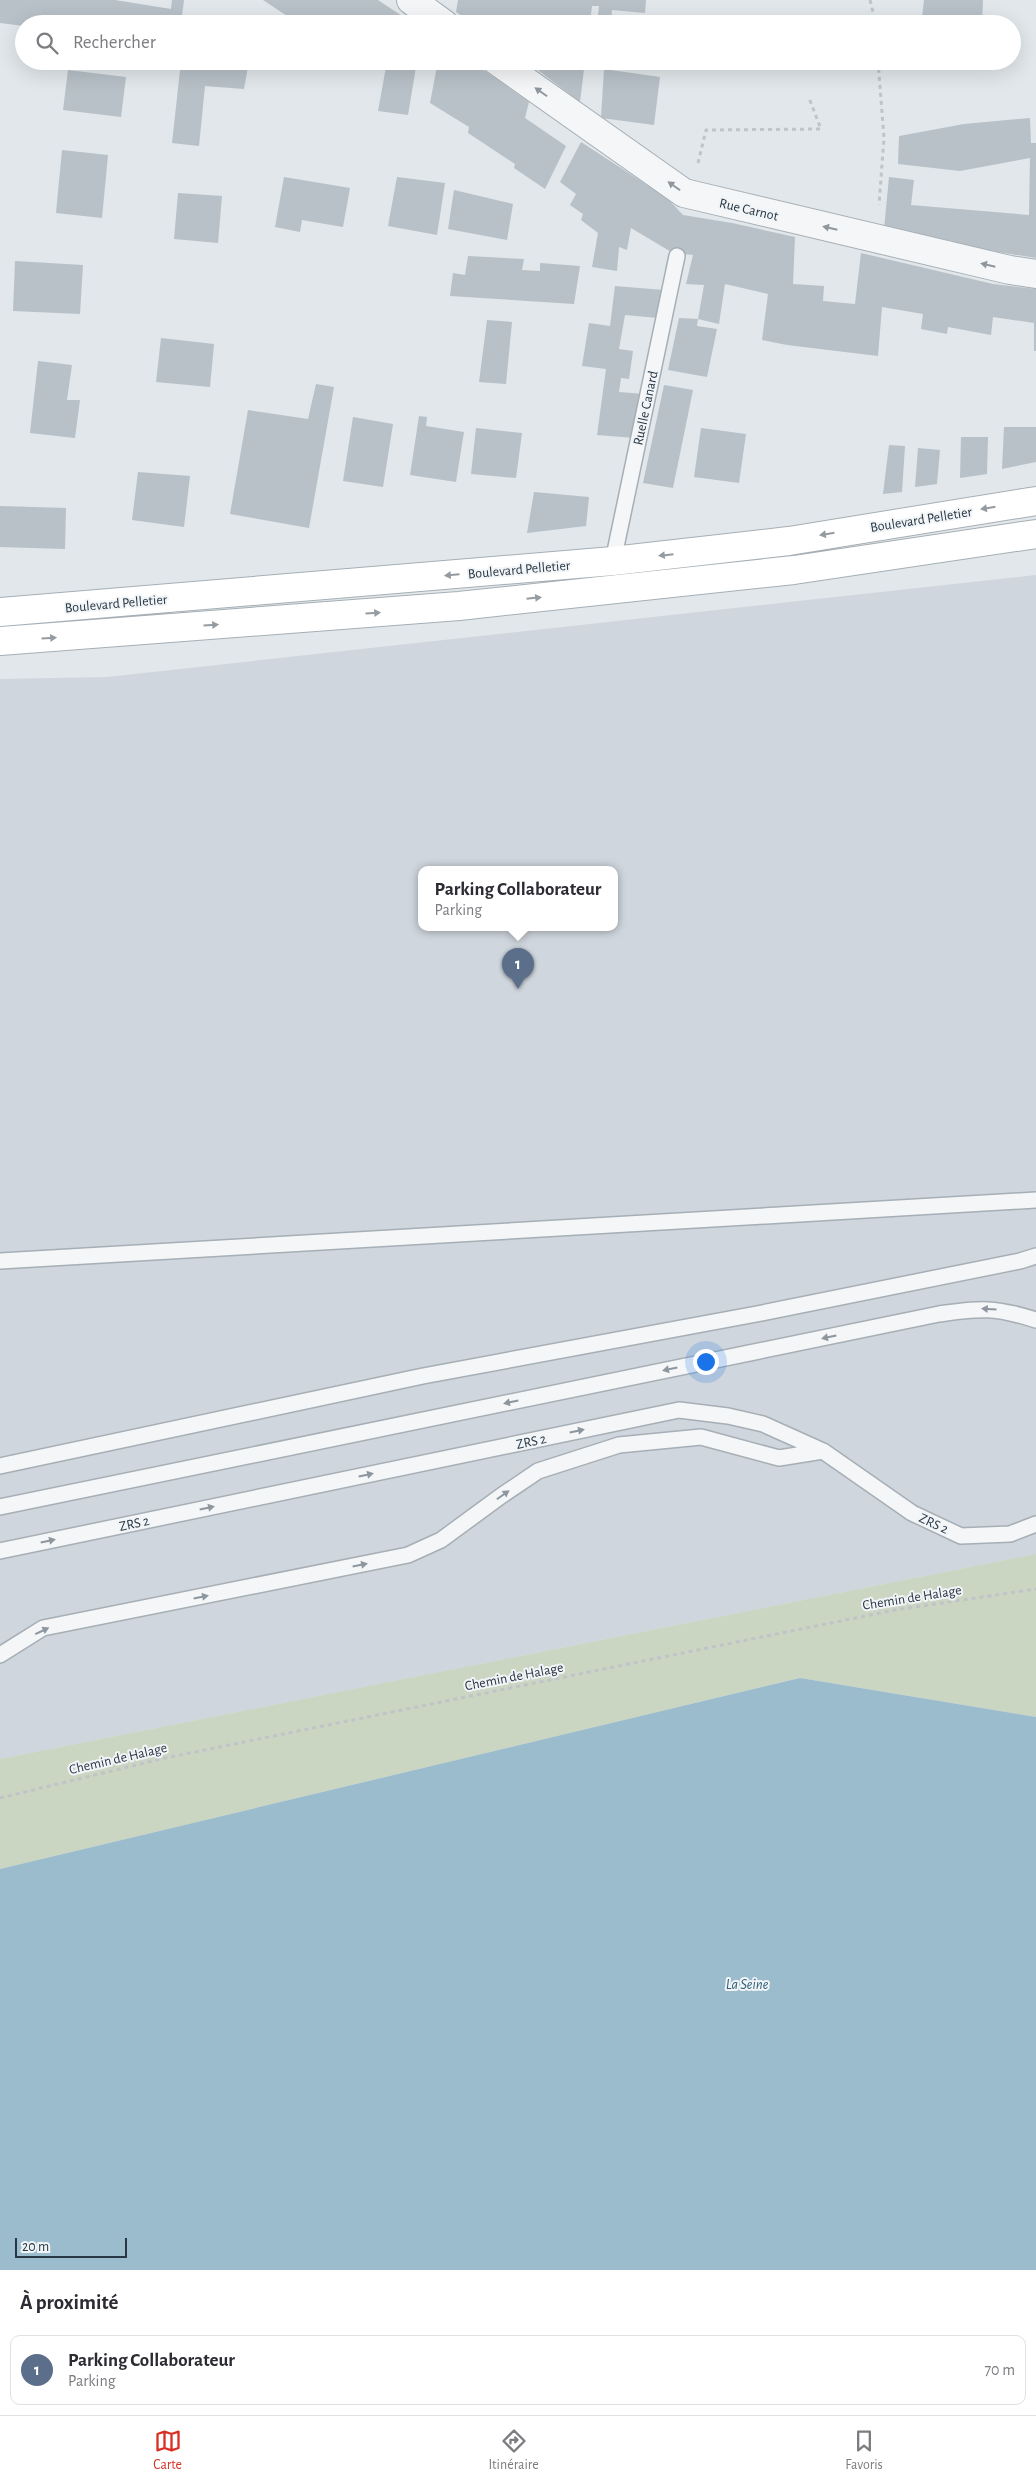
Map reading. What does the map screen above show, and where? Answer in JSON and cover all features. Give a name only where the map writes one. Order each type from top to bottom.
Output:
[{"type":"main road","name":"Boulevard Pelletier","points":[[0,612],[613,561],[788,541],[1036,501]]},
{"type":"main road","name":"Boulevard Pelletier","points":[[0,641],[469,605],[794,570],[1036,534]]},
{"type":"street","points":[[411,0],[432,15]]},
{"type":"street","name":"Rue Carnot","points":[[510,70],[684,193],[1010,270],[1036,274]]},
{"type":"lane","name":"Ruelle Canard","points":[[613,561],[677,256]]},
{"type":"lane","points":[[0,1261],[1036,1200]]},
{"type":"lane","points":[[0,1466],[424,1376],[771,1312],[1012,1263],[1036,1256]]},
{"type":"lane","points":[[0,1507],[940,1314],[979,1308],[1005,1310],[1036,1320]]},
{"type":"lane","name":"ZRS 2","points":[[0,1550],[679,1410],[728,1416],[763,1424],[823,1451],[912,1513],[961,1536],[1010,1534],[1036,1524]]},
{"type":"lane","points":[[0,1655],[43,1628],[408,1555],[441,1540],[538,1471],[619,1445],[701,1437],[779,1458],[823,1451]]},
{"type":"path","points":[[870,0],[874,15]]},
{"type":"path","points":[[876,239],[884,138],[879,70]]},
{"type":"path","points":[[706,130],[821,129],[809,98]]},
{"type":"path","name":"Chemin de Halage","points":[[0,1798],[165,1758],[875,1614],[1036,1589]]},
{"type":"shaded area","points":[[1036,575],[1036,1554],[0,1759],[0,679],[107,677]]},
{"type":"green space","points":[[1036,1554],[1036,1717],[800,1678],[0,1869],[0,1759]]},
{"type":"water","name":"La Seine","points":[[800,1678],[1036,1717],[1036,2270],[0,2270],[0,1869]]},
{"type":"building","points":[[0,0],[115,0],[171,9],[172,0],[184,0],[182,15],[15,15],[15,25],[0,23]]},
{"type":"building","points":[[263,0],[378,0],[400,15],[286,15]]},
{"type":"building","points":[[458,0],[646,0],[645,13],[612,10],[612,15],[598,15],[599,6],[592,6],[591,15],[460,15],[456,12]]},
{"type":"building","points":[[924,0],[983,0],[982,15],[922,15]]},
{"type":"building","points":[[68,70],[126,77],[121,117],[63,110]]},
{"type":"building","points":[[180,70],[247,70],[244,89],[205,86],[199,146],[172,143]]},
{"type":"building","points":[[385,70],[416,70],[408,115],[378,111]]},
{"type":"building","points":[[436,70],[484,70],[529,102],[525,118],[566,146],[545,189],[514,168],[515,164],[468,133],[469,127],[430,103]]},
{"type":"building","points":[[538,70],[584,70],[580,102]]},
{"type":"building","points":[[604,70],[660,77],[654,125],[601,118]]},
{"type":"building","points":[[1030,118],[1031,143],[1036,143],[1036,258],[979,249],[951,243],[952,241],[884,229],[889,177],[914,180],[911,205],[1029,215],[1030,158],[960,171],[898,164],[899,136],[964,124]]},
{"type":"building","points":[[581,142],[667,198],[683,215],[732,223],[795,237],[793,284],[824,286],[823,301],[855,304],[861,253],[993,284],[1036,289],[1036,351],[1034,351],[1034,323],[993,317],[991,335],[948,327],[947,334],[921,329],[923,314],[882,307],[878,356],[787,345],[762,340],[768,294],[725,284],[719,324],[698,319],[704,285],[686,284],[693,255],[673,253],[631,228],[627,250],[619,247],[617,271],[592,267],[598,233],[581,220],[583,214],[570,205],[576,194],[560,182]]},
{"type":"building","points":[[62,150],[108,155],[102,218],[56,213]]},
{"type":"building","points":[[284,177],[350,188],[343,227],[302,220],[300,232],[275,227]]},
{"type":"building","points":[[397,177],[445,183],[437,235],[388,226]]},
{"type":"building","points":[[454,190],[513,204],[507,240],[448,229]]},
{"type":"building","points":[[178,193],[222,196],[218,243],[174,239]]},
{"type":"building","points":[[468,256],[524,259],[522,270],[540,271],[540,263],[580,266],[574,304],[450,296],[453,273],[465,275]]},
{"type":"building","points":[[15,261],[83,265],[80,314],[13,311]]},
{"type":"building","points":[[615,286],[664,290],[658,318],[625,315],[619,349],[633,351],[629,379],[621,378],[619,392],[644,394],[635,438],[597,435],[606,369],[582,366],[589,323],[610,326]]},
{"type":"building","points":[[679,318],[698,319],[697,326],[717,329],[707,377],[668,370]]},
{"type":"building","points":[[487,320],[512,322],[506,384],[479,382]]},
{"type":"building","points":[[161,338],[214,344],[210,387],[156,382]]},
{"type":"building","points":[[38,361],[72,365],[67,400],[80,400],[75,438],[30,433]]},
{"type":"building","points":[[316,384],[334,387],[309,528],[230,514],[248,410],[308,419]]},
{"type":"building","points":[[664,385],[693,390],[673,488],[643,483]]},
{"type":"building","points":[[419,416],[427,417],[426,426],[464,432],[456,482],[410,475]]},
{"type":"building","points":[[353,417],[393,424],[383,487],[343,481]]},
{"type":"building","points":[[1004,427],[1036,427],[1036,462],[1002,469]]},
{"type":"building","points":[[476,428],[522,433],[516,478],[471,474]]},
{"type":"building","points":[[701,428],[746,434],[739,483],[694,477]]},
{"type":"building","points":[[961,437],[988,437],[987,474],[960,478]]},
{"type":"building","points":[[889,445],[905,446],[902,492],[883,494]]},
{"type":"building","points":[[918,448],[940,450],[937,484],[915,487]]},
{"type":"building","points":[[138,472],[190,476],[184,527],[132,520]]},
{"type":"building","points":[[534,492],[589,497],[586,526],[527,533]]},
{"type":"building","points":[[0,506],[66,508],[65,549],[0,547]]},
{"type":"place","name":"Parking Collaborateur","points":[[518,989]]}]
